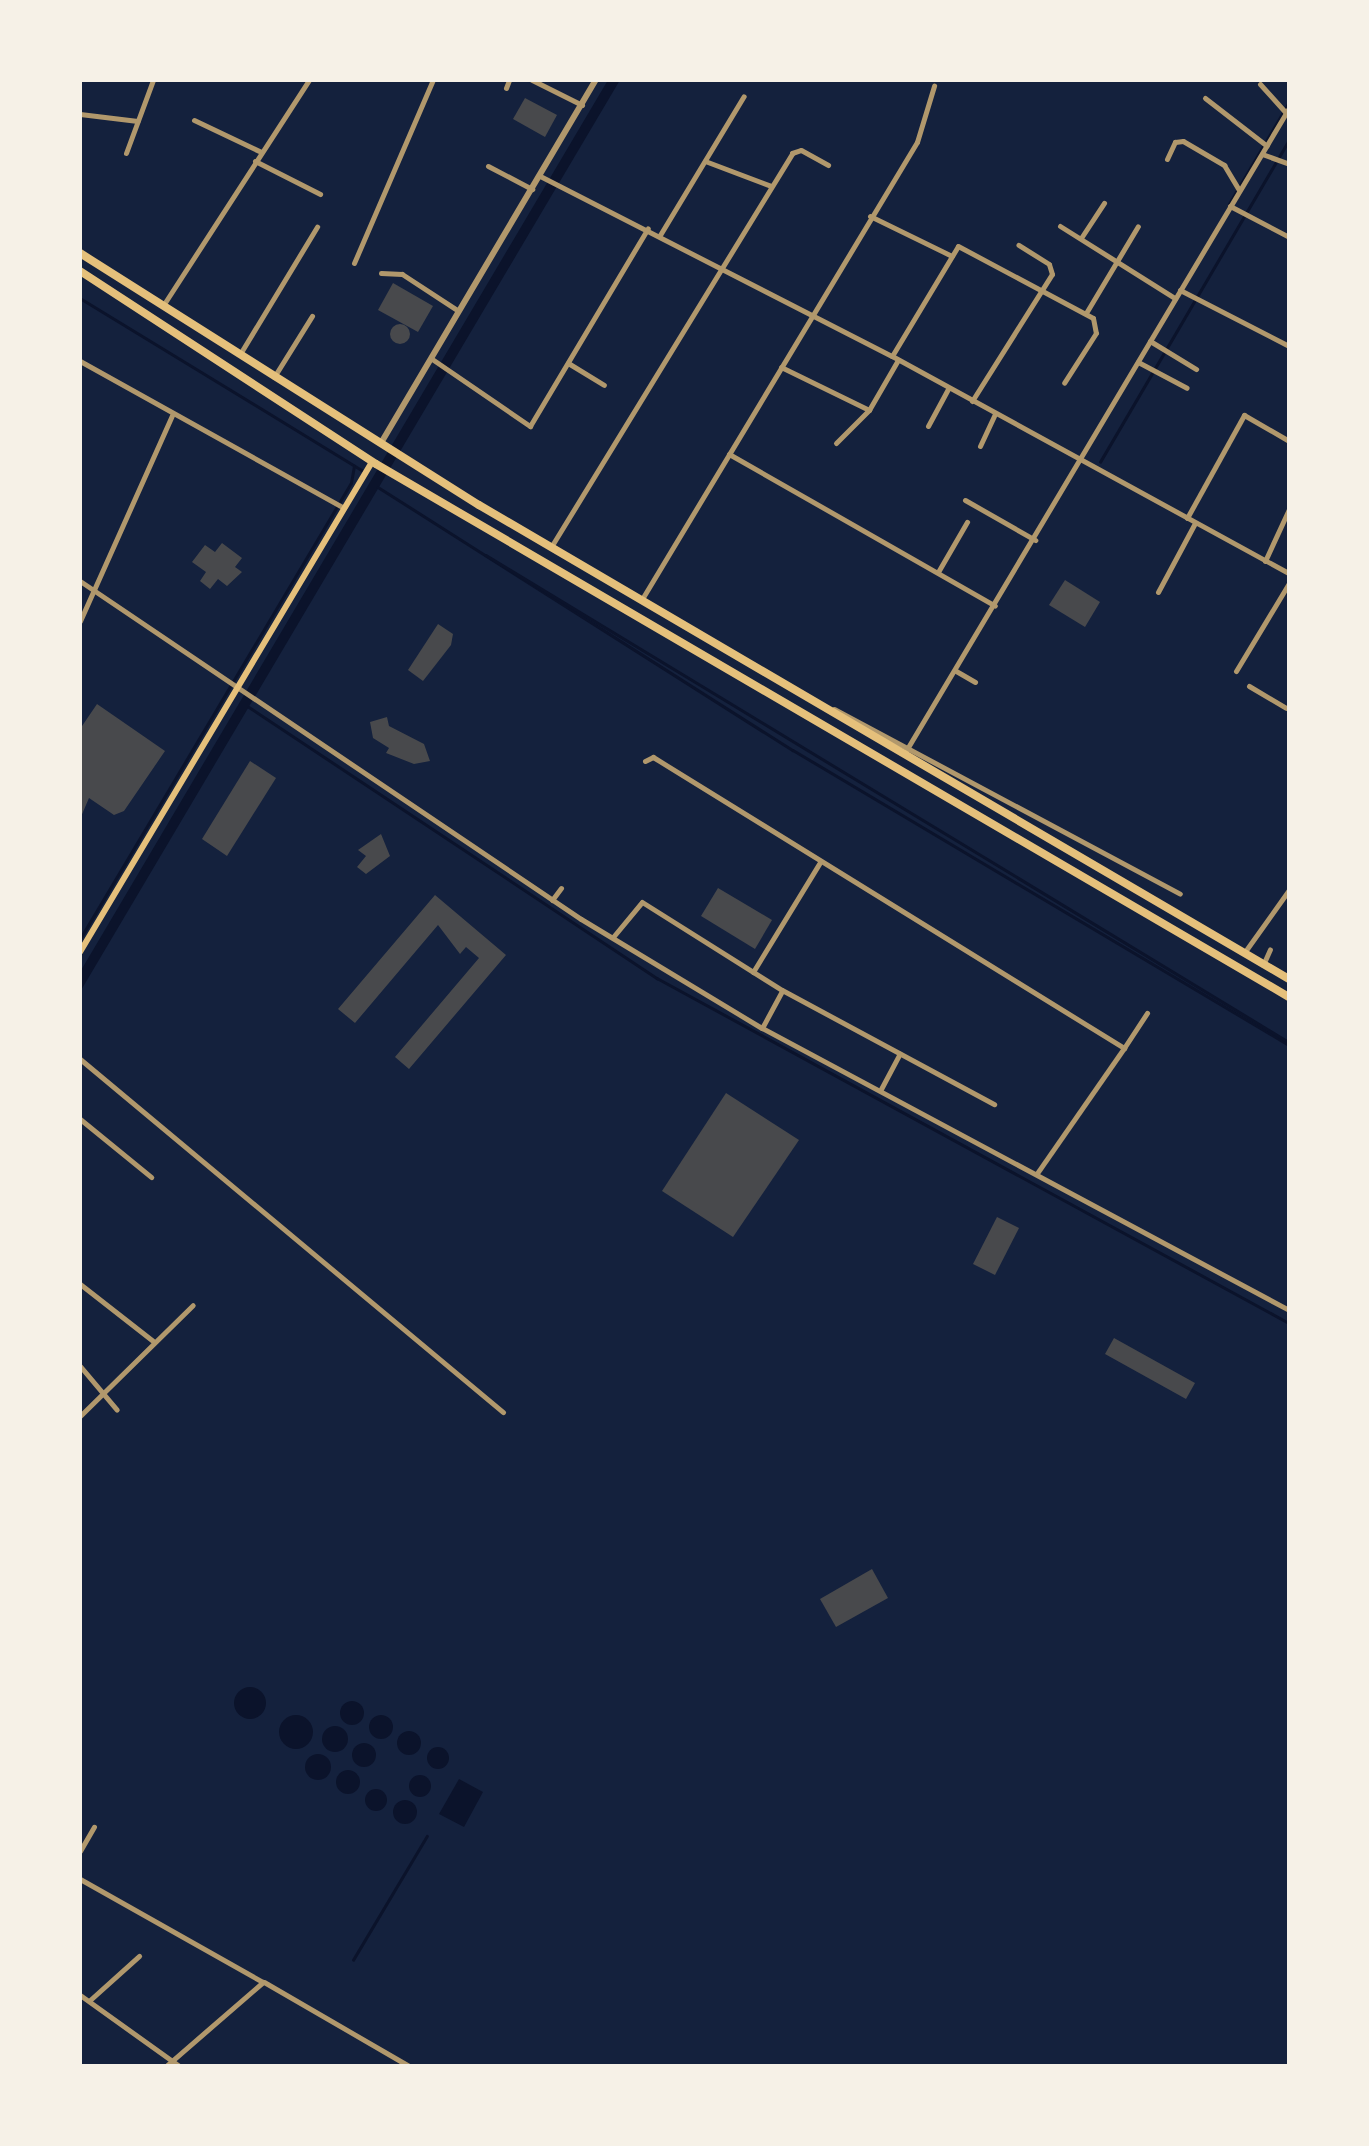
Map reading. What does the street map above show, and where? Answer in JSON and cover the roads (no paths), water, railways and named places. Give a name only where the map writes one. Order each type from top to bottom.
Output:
[{"type":"main road","points":[[80,252],[507,521],[1289,979]]},
{"type":"main road","points":[[80,272],[266,390],[372,465],[1289,997]]},
{"type":"main road","points":[[266,390],[274,377]]},
{"type":"main road","points":[[80,952],[372,465]]},
{"type":"main road","points":[[498,536],[507,521]]},
{"type":"main road","points":[[732,673],[741,660]]},
{"type":"main road","points":[[1066,866],[1073,853]]},
{"type":"street","points":[[126,152],[153,80]]},
{"type":"street","points":[[162,307],[309,80]]},
{"type":"street","points":[[354,263],[433,80]]},
{"type":"street","points":[[506,88],[509,80]]},
{"type":"street","points":[[532,80],[580,108]]},
{"type":"street","points":[[383,445],[457,310],[596,80]]},
{"type":"street","points":[[904,754],[1287,115],[1260,84]]},
{"type":"street","points":[[641,601],[917,142],[934,86]]},
{"type":"street","points":[[660,235],[744,96]]},
{"type":"street","points":[[1205,98],[1267,146]]},
{"type":"street","points":[[80,114],[138,121]]},
{"type":"street","points":[[194,120],[261,152]]},
{"type":"street","points":[[1167,159],[1176,142],[1184,141],[1224,165],[1239,190]]},
{"type":"street","points":[[551,547],[771,186],[797,150],[828,165]]},
{"type":"street","points":[[1262,154],[1289,164]]},
{"type":"street","points":[[255,161],[320,194]]},
{"type":"street","points":[[705,161],[771,186]]},
{"type":"street","points":[[488,166],[532,189]]},
{"type":"street","points":[[541,176],[894,358],[1289,573]]},
{"type":"street","points":[[1081,238],[1104,203]]},
{"type":"street","points":[[1230,206],[1289,237]]},
{"type":"street","points":[[870,216],[952,256]]},
{"type":"street","points":[[240,354],[317,226]]},
{"type":"street","points":[[1060,226],[1175,298]]},
{"type":"street","points":[[1086,313],[1138,226]]},
{"type":"street","points":[[432,359],[530,426],[648,228]]},
{"type":"street","points":[[972,402],[1042,290],[1050,264],[1018,245]]},
{"type":"street","points":[[836,443],[869,410],[958,246],[1086,313],[1097,329],[1064,383]]},
{"type":"street","points":[[381,273],[402,274],[457,310]]},
{"type":"street","points":[[1180,290],[1289,346]]},
{"type":"street","points":[[274,377],[312,316]]},
{"type":"street","points":[[1150,341],[1196,369]]},
{"type":"street","points":[[80,361],[344,508]]},
{"type":"street","points":[[568,362],[604,385]]},
{"type":"street","points":[[1138,362],[1187,388]]},
{"type":"street","points":[[781,367],[869,410]]},
{"type":"street","points":[[928,426],[949,388]]},
{"type":"street","points":[[980,446],[995,414]]},
{"type":"street","points":[[80,621],[172,415]]},
{"type":"street","points":[[1187,518],[1244,416],[1289,441]]},
{"type":"street","points":[[728,453],[995,606]]},
{"type":"street","points":[[965,500],[1035,540]]},
{"type":"street","points":[[1266,561],[1289,509]]},
{"type":"street","points":[[937,572],[966,522]]},
{"type":"street","points":[[1158,592],[1195,523]]},
{"type":"street","points":[[80,580],[552,900],[762,1028],[1289,1310]]},
{"type":"street","points":[[1236,670],[1289,584]]},
{"type":"street","points":[[712,644],[1180,894]]},
{"type":"street","points":[[956,671],[975,682]]},
{"type":"street","points":[[1249,686],[1287,705],[1289,722]]},
{"type":"street","points":[[645,760],[653,758],[1124,1048]]},
{"type":"street","points":[[753,972],[819,863]]},
{"type":"street","points":[[552,900],[561,888]]},
{"type":"street","points":[[1244,953],[1289,890]]},
{"type":"street","points":[[613,938],[642,902],[782,990],[994,1104]]},
{"type":"street","points":[[1263,964],[1270,949]]},
{"type":"street","points":[[762,1028],[782,990]]},
{"type":"street","points":[[1037,1173],[1147,1014]]},
{"type":"street","points":[[881,1089],[900,1054]]},
{"type":"street","points":[[80,1059],[502,1412]]},
{"type":"street","points":[[80,1119],[151,1177]]},
{"type":"street","points":[[80,1284],[153,1342]]},
{"type":"street","points":[[80,1416],[193,1304]]},
{"type":"street","points":[[80,1366],[117,1410]]},
{"type":"street","points":[[80,1851],[94,1827]]},
{"type":"street","points":[[80,1879],[408,2066]]},
{"type":"street","points":[[90,2000],[138,1956]]},
{"type":"street","points":[[169,2064],[263,1982]]},
{"type":"street","points":[[80,1994],[169,2064],[179,2066]]},
{"type":"water","points":[[608,80],[620,80],[80,992],[80,972]]},
{"type":"water","points":[[250,1687],[261,1692],[266,1703],[261,1714],[250,1719],[239,1714],[234,1703],[239,1692]]},
{"type":"water","points":[[352,1701],[364,1713],[352,1725],[340,1713]]},
{"type":"water","points":[[296,1715],[308,1720],[313,1732],[308,1744],[296,1749],[284,1744],[279,1732],[284,1720]]},
{"type":"water","points":[[381,1715],[390,1718],[390,1736],[381,1739],[372,1736],[369,1727],[372,1718]]},
{"type":"water","points":[[335,1726],[344,1730],[348,1739],[344,1748],[335,1752],[326,1748],[322,1739],[326,1730]]},
{"type":"water","points":[[409,1731],[421,1743],[409,1755],[397,1743]]},
{"type":"water","points":[[364,1743],[373,1746],[373,1764],[364,1767],[355,1764],[352,1755],[355,1746]]},
{"type":"water","points":[[434,1747],[442,1747],[449,1758],[442,1769],[434,1769],[427,1762],[427,1754]]},
{"type":"water","points":[[318,1754],[327,1758],[331,1767],[327,1776],[318,1780],[309,1776],[305,1767],[309,1758]]},
{"type":"water","points":[[348,1770],[360,1782],[348,1794],[336,1782]]},
{"type":"water","points":[[420,1775],[428,1778],[428,1794],[420,1797],[412,1794],[409,1786],[412,1778]]},
{"type":"water","points":[[459,1779],[483,1792],[464,1827],[439,1814]]},
{"type":"water","points":[[376,1789],[384,1792],[384,1808],[376,1811],[368,1808],[365,1800],[368,1792]]},
{"type":"water","points":[[405,1800],[414,1803],[414,1821],[405,1824],[396,1821],[393,1812],[396,1803]]},
{"type":"waterway","points":[[1229,204],[1289,102]]},
{"type":"waterway","points":[[1100,462],[1289,140]]},
{"type":"waterway","points":[[80,298],[362,470]]},
{"type":"waterway","points":[[80,939],[351,483],[354,466]]},
{"type":"waterway","points":[[378,487],[793,750],[1289,1045]]},
{"type":"waterway","points":[[486,555],[1289,1042]]},
{"type":"waterway","points":[[249,707],[657,978],[1289,1323]]},
{"type":"waterway","points":[[353,1960],[427,1836]]}]
